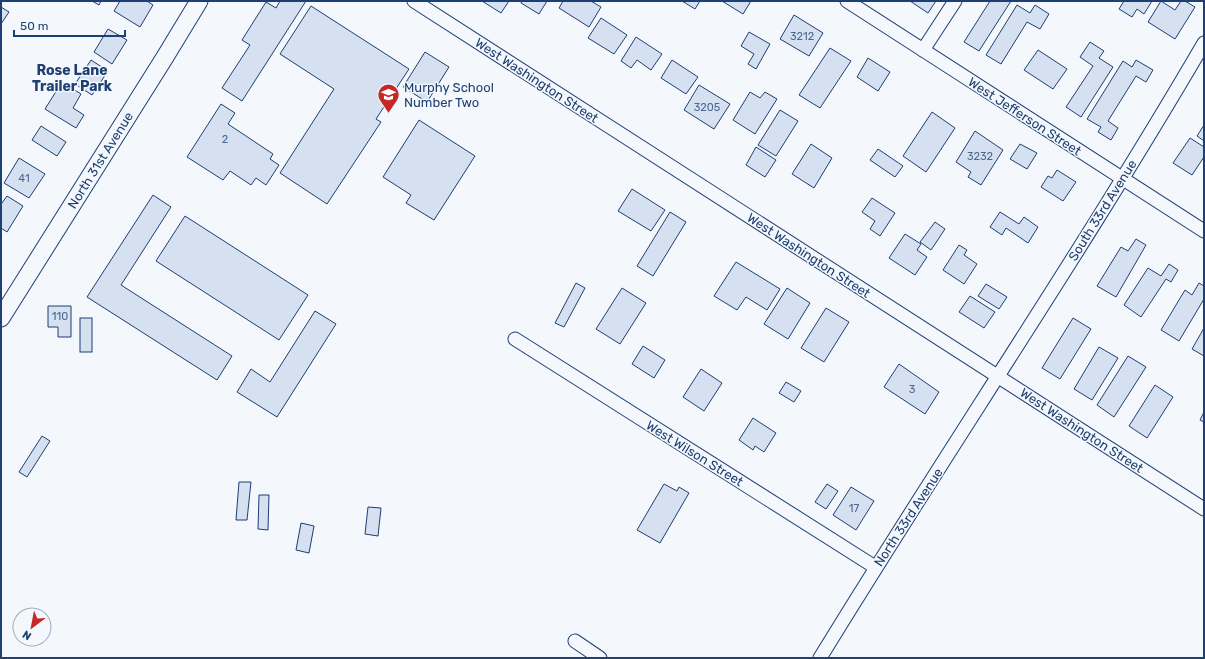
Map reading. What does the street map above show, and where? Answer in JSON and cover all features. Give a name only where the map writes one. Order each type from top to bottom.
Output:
[{"type":"street","name":"North 31st Avenue","points":[[1,318],[199,1]]},
{"type":"street","name":"West Washington Street","points":[[414,1],[1204,509]]},
{"type":"street","name":"West Jefferson Street","points":[[847,1],[1204,232]]},
{"type":"street","points":[[923,50],[955,1]]},
{"type":"street","name":"South 33rd Avenue","points":[[998,376],[1122,178],[1204,43]]},
{"type":"street","name":"West Wilson Street","points":[[515,339],[875,567]]},
{"type":"street","name":"North 33rd Avenue","points":[[820,658],[875,567],[998,376]]},
{"type":"street","points":[[575,642],[600,658]]},
{"type":"building","points":[[92,1],[101,1],[99,5]]},
{"type":"building","points":[[120,1],[147,1],[153,5],[140,27],[114,11]]},
{"type":"building","points":[[280,1],[306,1],[242,101],[222,88],[250,45],[242,40],[266,2],[276,8]]},
{"type":"building","points":[[482,1],[509,1],[501,13]]},
{"type":"building","points":[[522,1],[547,1],[539,14],[521,3]]},
{"type":"building","points":[[563,1],[591,1],[601,7],[589,27],[559,8]]},
{"type":"building","points":[[682,1],[700,1],[695,9]]},
{"type":"building","points":[[722,1],[751,1],[743,14]]},
{"type":"building","points":[[910,1],[936,1],[928,13]]},
{"type":"building","points":[[990,1],[1011,1],[979,51],[964,42]]},
{"type":"building","points":[[1124,1],[1152,1],[1144,14],[1137,9],[1132,17],[1119,9]]},
{"type":"building","points":[[1161,1],[1175,10],[1181,1],[1185,1],[1195,7],[1175,39],[1148,22]]},
{"type":"building","points":[[1017,5],[1030,13],[1035,5],[1049,14],[1040,29],[1027,22],[1001,64],[986,55]]},
{"type":"building","points":[[311,6],[409,69],[376,119],[381,122],[327,204],[280,173],[334,89],[280,54]]},
{"type":"building","points":[[1,7],[9,12],[1,24]]},
{"type":"building","points":[[794,15],[823,33],[809,56],[780,39]]},
{"type":"building","points":[[601,18],[627,35],[614,54],[588,38]]},
{"type":"building","points":[[108,29],[127,40],[112,64],[94,52]]},
{"type":"building","points":[[749,32],[770,44],[756,69],[748,64],[754,54],[741,46]]},
{"type":"building","points":[[636,37],[662,54],[651,70],[637,60],[631,68],[621,61]]},
{"type":"building","points":[[1090,42],[1104,51],[1099,58],[1113,67],[1081,117],[1066,107],[1093,66],[1080,57]]},
{"type":"building","points":[[830,48],[851,61],[820,108],[799,95]]},
{"type":"building","points":[[1038,50],[1067,69],[1053,89],[1024,70]]},
{"type":"building","points":[[425,52],[449,67],[427,102],[403,87]]},
{"type":"building","points":[[868,58],[890,72],[878,91],[857,77]]},
{"type":"building","points":[[91,60],[108,71],[92,95],[75,84]]},
{"type":"building","points":[[672,60],[698,77],[686,94],[661,78]]},
{"type":"building","points":[[1136,60],[1153,70],[1146,82],[1136,76],[1108,121],[1118,128],[1111,140],[1098,132],[1101,127],[1087,119],[1123,61],[1132,67]]},
{"type":"building","points":[[62,82],[81,94],[73,108],[84,115],[76,128],[45,109]]},
{"type":"building","points":[[699,85],[730,104],[714,129],[684,110]]},
{"type":"building","points":[[750,92],[760,98],[765,92],[777,99],[755,134],[733,120]]},
{"type":"building","points":[[221,104],[235,113],[228,124],[273,154],[270,159],[279,165],[266,185],[256,178],[251,185],[230,171],[223,180],[187,157]]},
{"type":"building","points":[[780,110],[798,121],[776,156],[758,145]]},
{"type":"building","points":[[932,112],[955,128],[926,172],[903,156]]},
{"type":"building","points":[[419,120],[475,156],[434,220],[406,203],[411,195],[383,177]]},
{"type":"building","points":[[1204,125],[1204,141],[1197,136]]},
{"type":"building","points":[[41,126],[66,142],[57,156],[32,140]]},
{"type":"building","points":[[975,131],[1003,150],[981,185],[968,177],[971,172],[956,162]]},
{"type":"building","points":[[1190,138],[1204,147],[1204,157],[1192,175],[1173,163]]},
{"type":"building","points":[[811,144],[832,158],[814,188],[792,174]]},
{"type":"building","points":[[1020,144],[1037,153],[1027,169],[1010,159]]},
{"type":"building","points":[[756,147],[776,160],[765,177],[746,165]]},
{"type":"building","points":[[878,149],[903,166],[895,177],[870,160]]},
{"type":"building","points":[[19,158],[45,174],[29,198],[4,183]]},
{"type":"building","points":[[1057,170],[1076,182],[1063,201],[1041,187],[1048,176],[1052,178]]},
{"type":"building","points":[[632,189],[665,210],[651,231],[618,211]]},
{"type":"building","points":[[153,195],[171,207],[121,285],[232,356],[217,380],[87,297]]},
{"type":"building","points":[[7,196],[23,206],[7,232],[1,228],[1,202],[2,203]]},
{"type":"building","points":[[872,198],[895,213],[880,236],[870,229],[875,221],[862,212]]},
{"type":"building","points":[[670,212],[686,222],[653,276],[637,266]]},
{"type":"building","points":[[1000,212],[1019,224],[1024,217],[1038,227],[1028,243],[1006,228],[1002,235],[990,227]]},
{"type":"building","points":[[185,216],[308,295],[279,340],[156,261]]},
{"type":"building","points":[[935,222],[945,229],[931,250],[920,242]]},
{"type":"building","points":[[905,234],[921,244],[917,250],[927,257],[915,275],[889,258]]},
{"type":"building","points":[[1136,239],[1146,245],[1116,297],[1097,286],[1121,247],[1128,251]]},
{"type":"building","points":[[959,245],[967,250],[964,255],[977,264],[964,284],[943,270]]},
{"type":"building","points":[[736,262],[780,289],[767,310],[746,297],[737,310],[714,296]]},
{"type":"building","points":[[1169,264],[1178,270],[1171,282],[1166,279],[1141,317],[1124,305],[1148,268],[1161,276]]},
{"type":"building","points":[[576,283],[585,288],[564,327],[555,323]]},
{"type":"building","points":[[1199,283],[1204,286],[1204,299],[1179,341],[1161,330],[1185,290],[1192,295]]},
{"type":"building","points":[[986,284],[1007,297],[999,309],[978,296]]},
{"type":"building","points":[[622,288],[646,303],[620,344],[596,329]]},
{"type":"building","points":[[787,288],[810,303],[788,339],[764,324]]},
{"type":"building","points":[[970,296],[995,312],[984,328],[959,312]]},
{"type":"building","points":[[48,306],[71,306],[71,337],[58,337],[58,327],[48,327]]},
{"type":"building","points":[[826,308],[849,322],[824,362],[801,348]]},
{"type":"building","points":[[315,311],[336,324],[277,417],[237,392],[251,369],[270,382]]},
{"type":"building","points":[[80,318],[92,318],[92,352],[80,352]]},
{"type":"building","points":[[1073,318],[1091,329],[1060,379],[1042,368]]},
{"type":"building","points":[[1204,328],[1204,356],[1192,349]]},
{"type":"building","points":[[643,346],[665,360],[654,378],[632,364]]},
{"type":"building","points":[[1099,347],[1118,358],[1092,400],[1074,389]]},
{"type":"building","points":[[1128,356],[1146,367],[1114,417],[1097,405]]},
{"type":"building","points":[[899,364],[939,392],[925,414],[884,387]]},
{"type":"building","points":[[701,369],[722,383],[704,411],[683,397]]},
{"type":"building","points":[[786,382],[801,391],[794,402],[779,393]]},
{"type":"building","points":[[1155,385],[1173,397],[1147,438],[1129,426]]},
{"type":"building","points":[[1204,412],[1204,422],[1200,420]]},
{"type":"building","points":[[753,418],[776,433],[764,452],[755,446],[753,450],[739,440]]},
{"type":"building","points":[[42,436],[50,441],[27,477],[19,472]]},
{"type":"building","points":[[239,482],[251,482],[247,520],[236,520]]},
{"type":"building","points":[[664,484],[677,491],[679,487],[689,493],[660,543],[637,530]]},
{"type":"building","points":[[827,484],[838,491],[826,509],[815,502]]},
{"type":"building","points":[[851,487],[874,501],[856,530],[833,515]]},
{"type":"building","points":[[259,495],[269,495],[268,530],[258,529]]},
{"type":"building","points":[[368,507],[381,508],[378,536],[365,534]]},
{"type":"building","points":[[301,523],[314,526],[309,553],[296,550]]},
{"type":"place","name":"Murphy School Number Two","points":[[388,114]]},
{"type":"district","name":"Rose Lane Trailer Park","points":[[72,78]]}]
